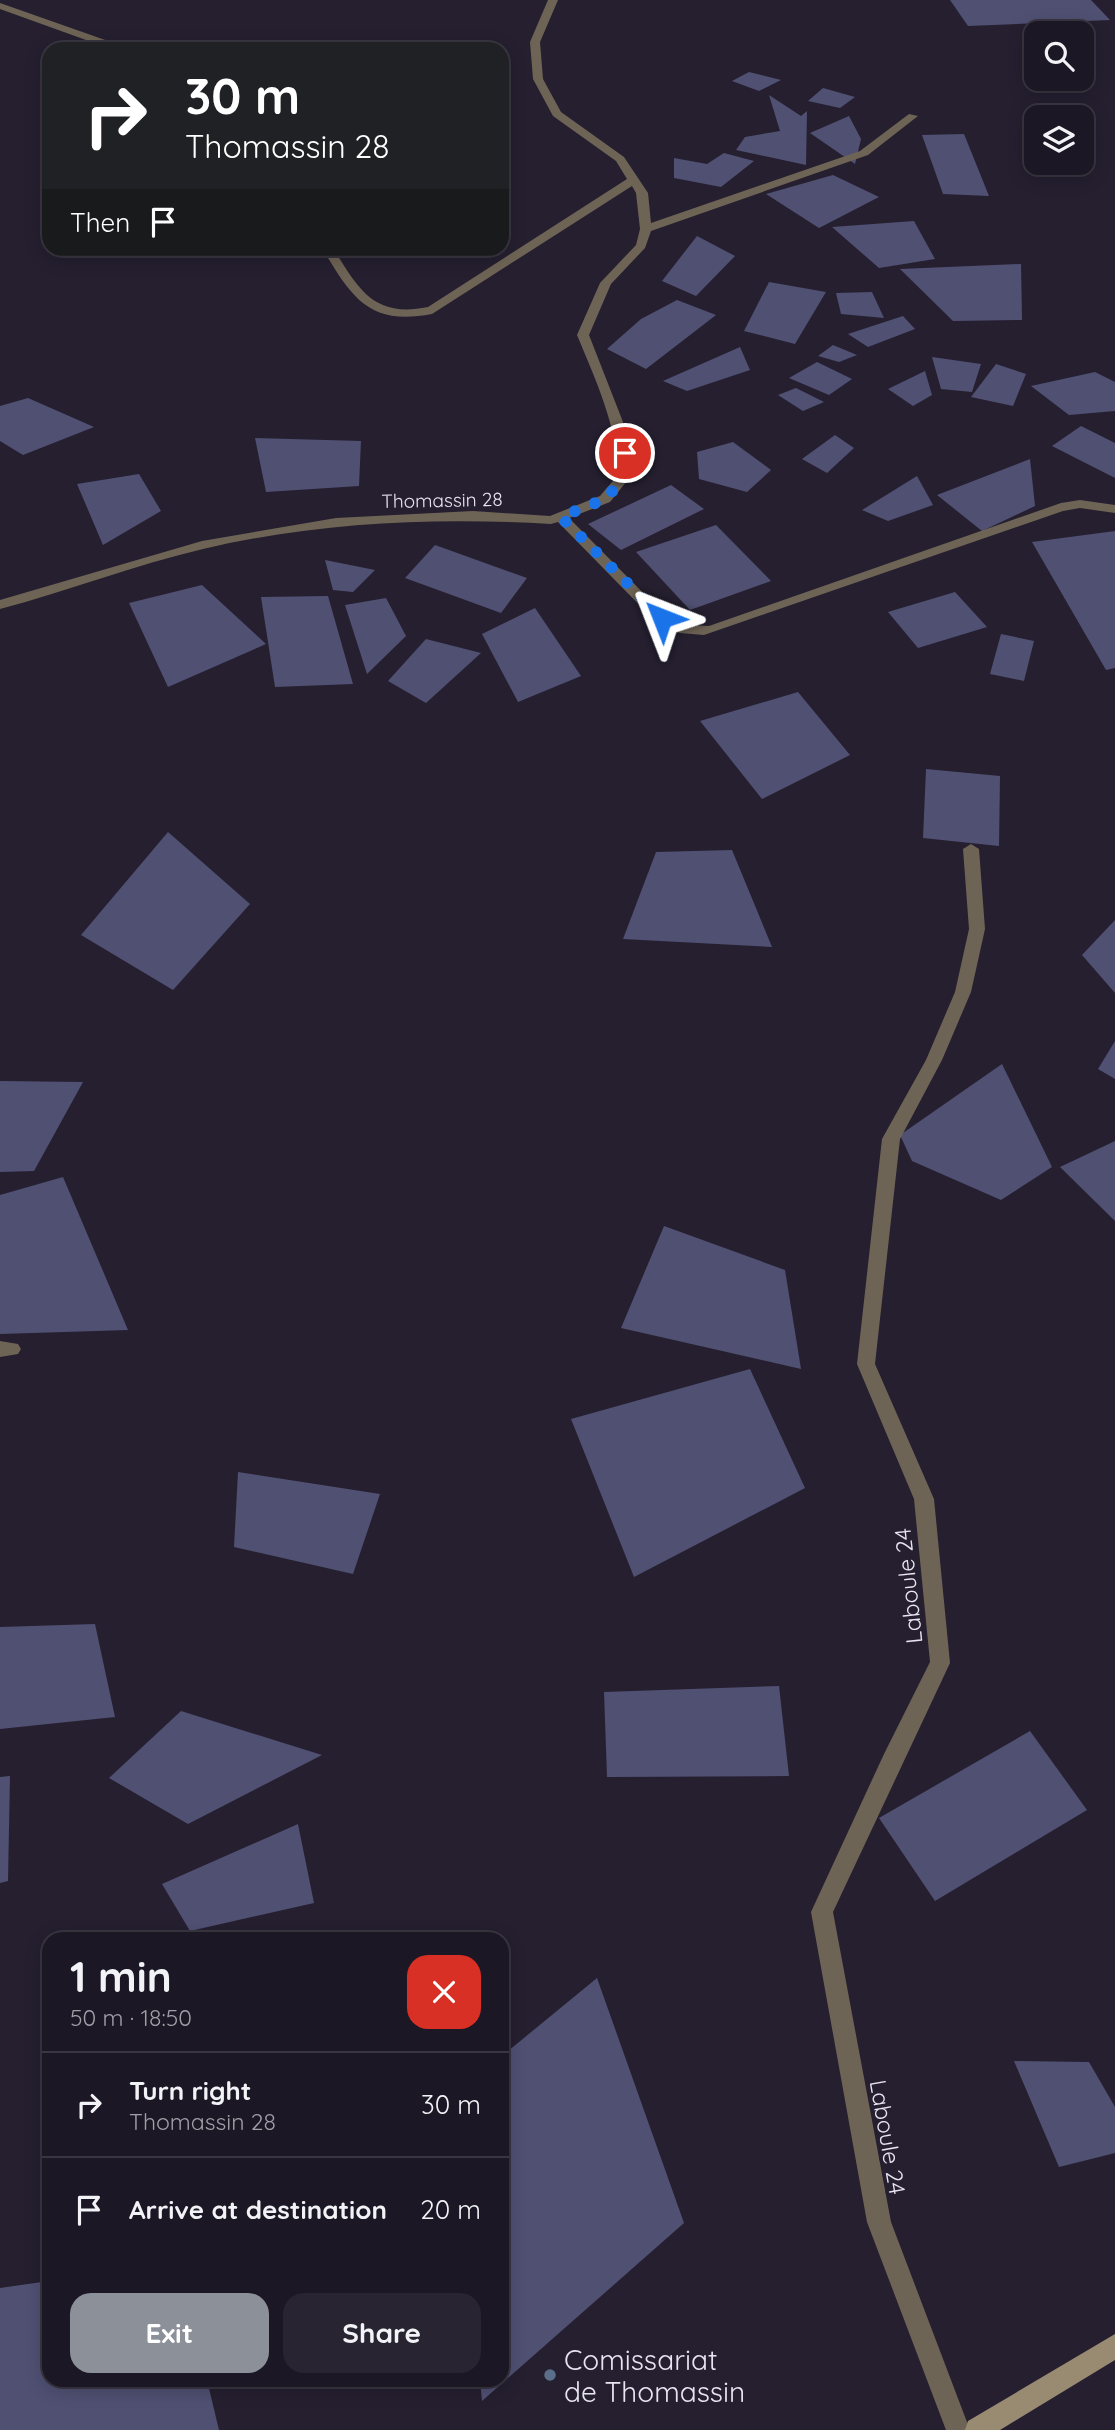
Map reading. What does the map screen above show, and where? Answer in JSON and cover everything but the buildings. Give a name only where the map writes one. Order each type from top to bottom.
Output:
[{"type":"main road","points":[[977,2430],[1115,2346]]},
{"type":"street","points":[[553,0],[535,42],[538,79],[557,114],[620,159],[642,193],[646,229],[864,153],[913,116]]},
{"type":"street","points":[[0,6],[101,42]]},
{"type":"street","points":[[332,256],[347,279],[372,307],[396,315],[432,310],[633,180]]},
{"type":"street","name":"Thomassin 28","points":[[0,605],[202,545],[336,522],[473,515],[523,519],[561,517],[605,499],[625,477],[625,453],[611,402],[583,335],[606,284],[641,246],[646,229]]},
{"type":"street","points":[[561,517],[662,618],[677,628],[696,632],[711,630],[1061,507],[1080,503],[1115,509]]},
{"type":"street","name":"Laboule 24","points":[[958,2430],[878,2222],[822,1912],[891,1761],[940,1663],[924,1499],[866,1364],[891,1139],[934,1060],[963,992],[977,929],[971,849]]},
{"type":"place","name":"Comissariat de Thomassin","points":[[550,2375]]},
{"type":"route","points":[[625,453],[625,477],[605,499],[561,517],[662,618]]}]
